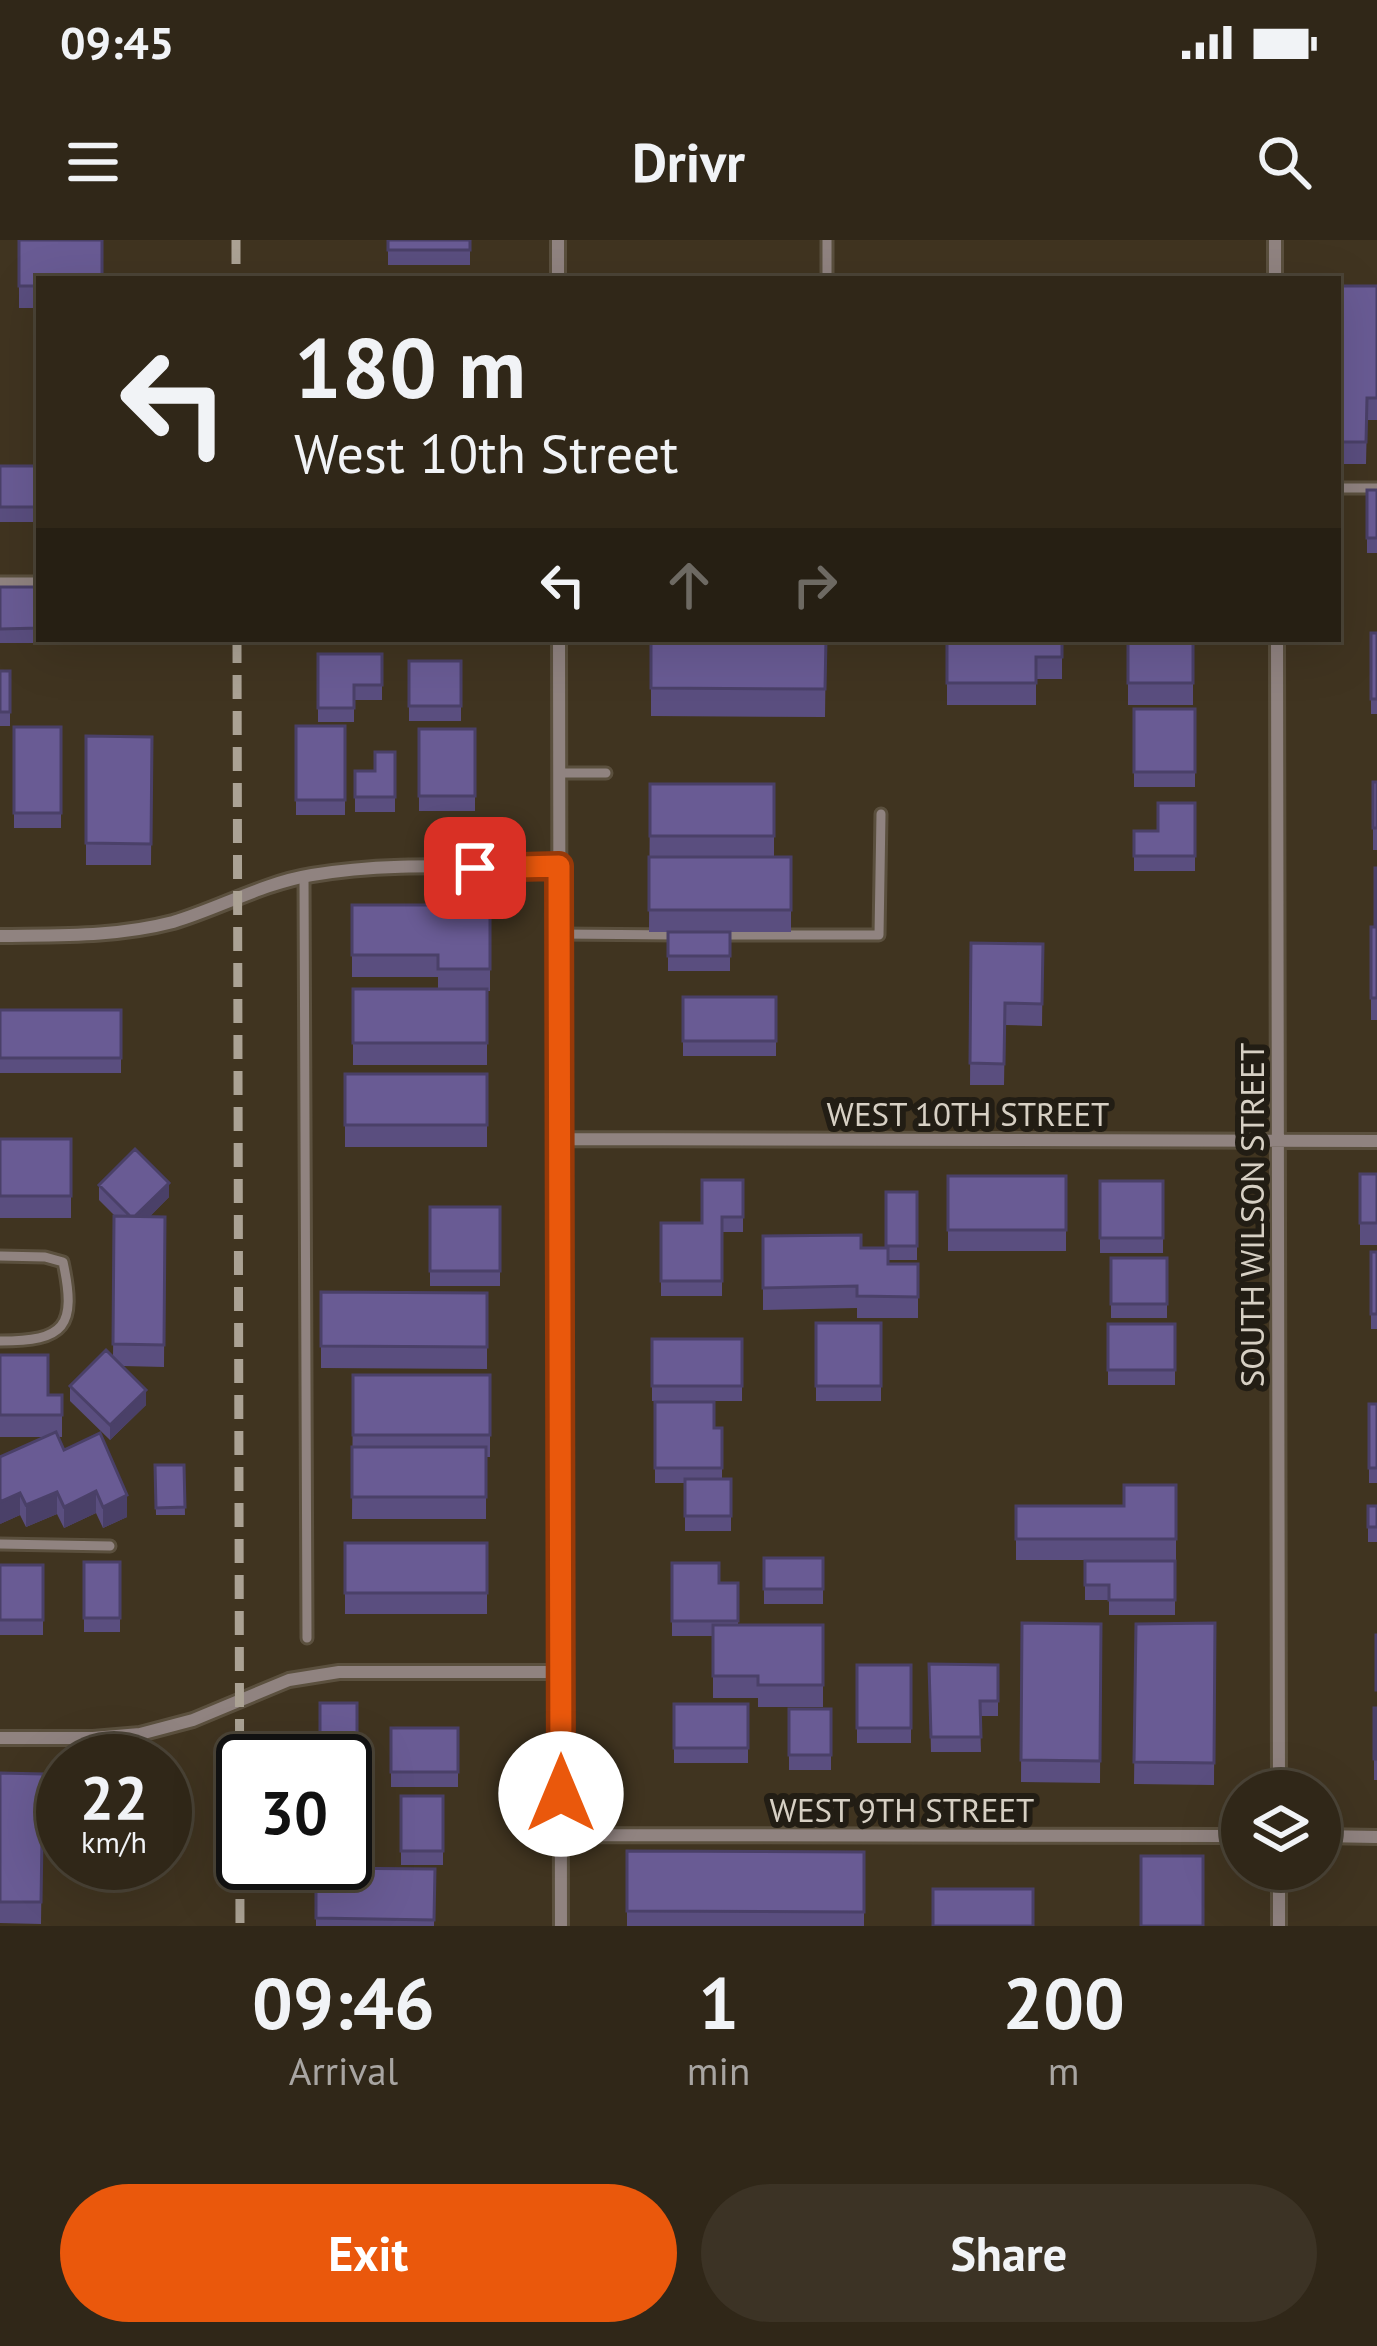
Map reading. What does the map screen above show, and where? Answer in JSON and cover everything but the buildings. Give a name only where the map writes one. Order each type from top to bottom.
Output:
[{"type":"street","points":[[558,240],[558,276]]},
{"type":"street","points":[[1275,240],[1275,276]]},
{"type":"street","points":[[559,642],[561,1926]]},
{"type":"street","name":"SOUTH WILSON STREET","points":[[1277,642],[1279,1770]]},
{"type":"street","points":[[0,936],[147,928],[304,876],[388,868],[559,866]]},
{"type":"street","name":"WEST 10TH STREET","points":[[559,1139],[1377,1141]]},
{"type":"street","points":[[0,1738],[140,1734],[194,1720],[289,1680],[326,1673],[560,1672]]},
{"type":"street","name":"WEST 9TH STREET","points":[[561,1835],[1221,1836]]},
{"type":"street","points":[[1341,1836],[1377,1837]]},
{"type":"street","points":[[1279,1890],[1279,1926]]},
{"type":"lane","points":[[827,240],[827,276]]},
{"type":"lane","points":[[1341,488],[1377,488]]},
{"type":"lane","points":[[0,582],[36,582]]},
{"type":"lane","points":[[559,772],[606,772]]},
{"type":"lane","points":[[559,934],[879,935],[881,814]]},
{"type":"lane","points":[[304,876],[307,1638]]},
{"type":"lane","points":[[0,1256],[45,1256],[63,1262],[69,1289],[67,1317],[55,1334],[32,1341],[0,1341]]},
{"type":"lane","points":[[0,1544],[110,1546]]},
{"type":"railway","points":[[236,240],[236,276]]},
{"type":"railway","points":[[237,642],[240,1926]]},
{"type":"route","points":[[475,868],[559,866],[561,1794]]}]
